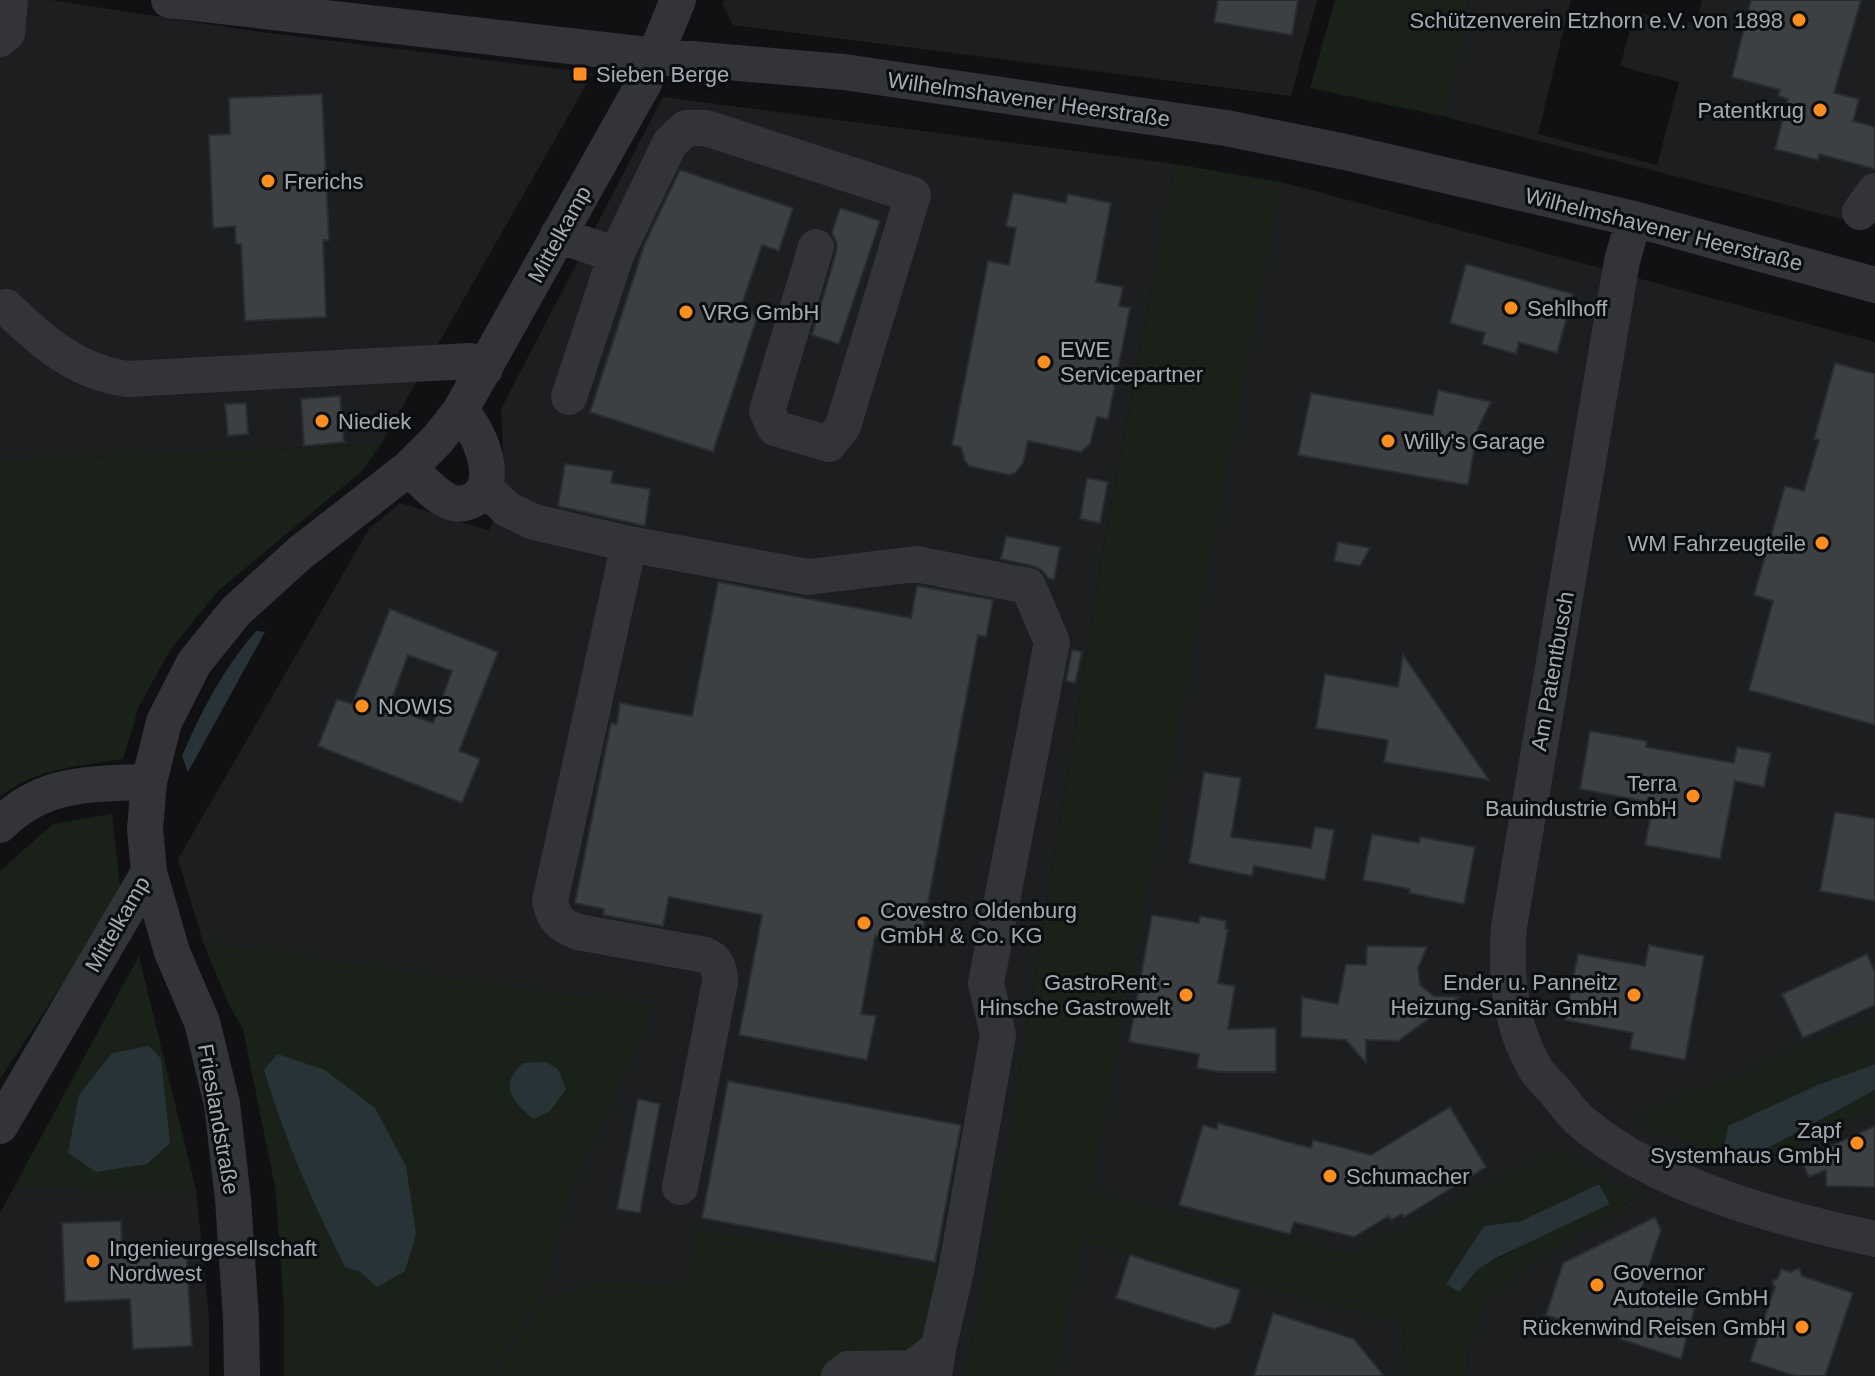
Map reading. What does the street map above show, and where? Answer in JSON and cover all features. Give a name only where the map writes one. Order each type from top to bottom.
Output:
[{"type":"street","points":[[0,39],[7,33],[10,0]]},
{"type":"street","name":"Wilhelmshavener Heerstraße","points":[[169,0],[656,56],[844,72],[1226,128],[1345,152],[1634,219],[1875,285]]},
{"type":"street","points":[[656,56],[678,0]]},
{"type":"street","name":"Mittelkamp","points":[[0,1126],[149,872],[145,829],[149,782],[164,722],[194,663],[236,611],[300,553],[409,468],[460,411],[644,83],[656,56]]},
{"type":"street","points":[[569,397],[616,255],[670,143],[686,128],[706,128],[913,195],[843,426],[829,444],[775,428],[767,411],[816,247]]},
{"type":"street","name":"Am Patentbusch","points":[[1634,219],[1622,261],[1509,927],[1506,962],[1510,999],[1520,1033],[1536,1069],[1581,1122],[1628,1156],[1658,1171],[1735,1200],[1829,1229],[1875,1239]]},
{"type":"street","points":[[558,235],[616,255]]},
{"type":"street","points":[[6,307],[43,343],[75,363],[116,378],[470,361],[485,369]]},
{"type":"street","points":[[409,468],[438,495],[454,503],[471,501],[485,488],[488,469],[469,419],[460,411]]},
{"type":"street","points":[[485,488],[507,509],[534,522],[629,544],[808,577],[916,564],[1028,586],[1052,642],[986,983],[998,1035],[956,1271],[936,1363],[912,1368],[848,1369],[839,1376]]},
{"type":"street","points":[[629,544],[550,901],[553,916],[561,926],[578,932],[705,955],[713,958],[720,969],[680,1187]]},
{"type":"street","points":[[0,825],[37,797],[79,784],[149,782]]},
{"type":"street","name":"Frieslandstraße","points":[[149,872],[172,952],[202,1022],[222,1104],[233,1199],[242,1376]]},
{"type":"street","name":"Am Patentbusch","points":[[1829,1229],[1875,1252]]},
{"type":"shaded area","points":[[0,0],[50,0],[261,32],[593,73],[381,444],[0,461]]},
{"type":"shaded area","points":[[724,0],[1317,0],[1291,96],[733,25],[722,4]]},
{"type":"shaded area","points":[[1335,0],[1469,0],[1446,117],[1310,88]]},
{"type":"shaded area","points":[[1469,0],[1571,0],[1538,134],[1657,165],[1679,82],[1620,66],[1635,12],[1696,24],[1702,0],[1875,0],[1875,186],[1864,225],[1446,117]]},
{"type":"shaded area","points":[[663,97],[1175,164],[1105,538],[1002,1183],[965,1376],[490,1376],[541,1296],[566,1202],[655,1005],[491,985],[203,942],[178,859],[369,529],[400,503],[489,530],[498,510],[503,447],[501,409]]},
{"type":"shaded area","points":[[1175,164],[1281,182],[1090,1193],[1353,1254],[1565,1151],[1635,1198],[1492,1290],[1467,1345],[1468,1376],[1406,1376],[1403,1322],[1081,1241],[1055,1376],[965,1376],[1002,1183],[1105,539]],"holes":[[[1599,1184],[1610,1204],[1534,1239],[1447,1284],[1484,1226],[1521,1221]]]},
{"type":"shaded area","points":[[1281,182],[1875,342],[1875,1017],[1637,1119],[1752,1167],[1875,1106],[1875,1376],[1468,1376],[1467,1345],[1492,1290],[1634,1199],[1565,1151],[1353,1254],[1089,1193]]},
{"type":"shaded area","points":[[381,444],[362,471],[218,591],[171,649],[139,706],[123,759],[43,774],[0,797],[0,461]]},
{"type":"shaded area","points":[[256,631],[265,632],[188,772],[182,756],[198,722],[223,675]]},
{"type":"shaded area","points":[[112,814],[121,895],[0,1079],[0,871],[53,824]]},
{"type":"shaded area","points":[[203,942],[491,985],[655,1005],[566,1202],[541,1296],[490,1376],[284,1376],[284,1307],[275,1187],[243,1029],[229,1005]],"holes":[[[264,1070],[377,1286],[360,1272],[345,1267],[300,1170]]]},
{"type":"shaded area","points":[[139,956],[196,1190],[14,1187]]},
{"type":"shaded area","points":[[1875,1017],[1875,1064],[1820,1084],[1727,1138],[1723,1154],[1875,1090],[1875,1106],[1752,1167],[1636,1119]]},
{"type":"shaded area","points":[[149,1046],[161,1059],[170,1143],[147,1164],[96,1172],[68,1153],[79,1095],[112,1053]]},
{"type":"shaded area","points":[[278,1054],[325,1070],[375,1108],[406,1166],[416,1234],[405,1271],[377,1287],[360,1272],[345,1267],[300,1170],[264,1070]]},
{"type":"shaded area","points":[[546,1062],[558,1069],[566,1089],[550,1111],[534,1119],[514,1099],[511,1079],[523,1063]]},
{"type":"shaded area","points":[[1875,1064],[1875,1090],[1744,1161],[1723,1154],[1728,1126],[1820,1084]]},
{"type":"shaded area","points":[[1599,1184],[1610,1204],[1496,1258],[1478,1269],[1459,1292],[1446,1284],[1484,1226],[1521,1221]]},
{"type":"shaded area","points":[[14,1187],[196,1190],[209,1317],[209,1376],[0,1376],[0,1213]]},
{"type":"shaded area","points":[[697,1229],[950,1273],[929,1340],[913,1357],[829,1365],[816,1376],[496,1376],[545,1300],[604,1281],[686,1287]]},
{"type":"shaded area","points":[[1081,1240],[1403,1322],[1406,1376],[1055,1376]]},
{"type":"building","points":[[1218,0],[1298,0],[1292,35],[1214,22]]},
{"type":"building","name":"Patentkrug","points":[[1751,0],[1861,0],[1834,93],[1859,99],[1853,121],[1875,127],[1875,169],[1819,154],[1818,160],[1775,149],[1788,99],[1778,96],[1780,90],[1732,77]]},
{"type":"building","name":"Frerichs","points":[[322,94],[329,240],[323,240],[326,317],[245,321],[241,244],[236,244],[235,226],[213,228],[209,135],[230,134],[229,98]]},
{"type":"building","name":"VRG GmbH","points":[[680,170],[793,208],[779,251],[762,245],[740,310],[758,315],[713,452],[590,412],[645,243]]},
{"type":"building","name":"EWE Servicepartner","points":[[1013,193],[1066,203],[1068,194],[1111,203],[1096,282],[1123,287],[1119,306],[1130,308],[1108,419],[1097,417],[1090,444],[1081,452],[1028,441],[1023,463],[1009,475],[969,466],[961,447],[952,445],[988,261],[1009,265],[1016,228],[1006,226]]},
{"type":"building","points":[[840,208],[880,221],[839,344],[812,335],[836,253],[837,243],[832,233]]},
{"type":"building","name":"Sehlhoff","points":[[1466,264],[1573,294],[1557,353],[1519,342],[1516,354],[1482,344],[1485,333],[1450,323]]},
{"type":"building","name":"WM Fahrzeugteile","points":[[1835,363],[1875,374],[1875,725],[1749,690],[1773,601],[1754,595],[1785,486],[1804,491],[1819,440],[1814,439]]},
{"type":"building","name":"Willy's Garage","points":[[1438,390],[1491,402],[1478,428],[1468,485],[1298,455],[1311,393],[1433,415]]},
{"type":"building","name":"Niediek","points":[[340,396],[344,442],[304,446],[301,399]]},
{"type":"building","points":[[246,403],[248,434],[228,436],[225,404]]},
{"type":"building","points":[[565,464],[613,471],[611,483],[650,489],[645,526],[558,506]]},
{"type":"building","points":[[1087,478],[1108,482],[1100,523],[1080,519]]},
{"type":"building","points":[[1006,536],[1060,547],[1054,580],[1033,566],[1001,559]]},
{"type":"building","points":[[1338,542],[1370,548],[1360,566],[1334,561]]},
{"type":"building","name":"Covestro Oldenburg GmbH & Co. KG","points":[[718,582],[911,618],[917,586],[993,600],[986,637],[978,635],[920,945],[875,936],[861,1014],[876,1016],[867,1060],[739,1035],[762,915],[669,897],[663,926],[603,915],[604,909],[575,903],[611,723],[617,724],[620,703],[692,716]]},
{"type":"building","name":"NOWIS","points":[[390,609],[498,652],[459,751],[480,759],[462,803],[318,746],[337,699],[352,704]],"holes":[[[408,655],[452,671],[433,723],[389,707]]]},
{"type":"building","points":[[1072,650],[1082,652],[1075,683],[1066,681]]},
{"type":"building","points":[[1403,655],[1489,780],[1384,762],[1388,740],[1316,728],[1325,674],[1398,687]]},
{"type":"building","name":"Terra Bauindustrie GmbH","points":[[1590,731],[1647,741],[1646,747],[1734,763],[1737,747],[1771,753],[1764,787],[1735,781],[1720,859],[1645,845],[1653,803],[1580,789]]},
{"type":"building","points":[[1204,772],[1241,778],[1231,837],[1311,848],[1315,827],[1334,830],[1325,880],[1254,866],[1252,876],[1189,863]]},
{"type":"building","points":[[1835,812],[1875,819],[1875,901],[1820,891]]},
{"type":"building","points":[[1372,834],[1419,843],[1420,837],[1475,847],[1464,904],[1363,880]]},
{"type":"building","name":"GastroRent - Hinsche Gastrowelt","points":[[1152,915],[1199,923],[1200,916],[1226,921],[1225,928],[1228,929],[1218,983],[1235,986],[1228,1029],[1276,1028],[1276,1072],[1220,1072],[1197,1068],[1199,1054],[1129,1042]]},
{"type":"building","name":"Ender u. Panneitz Heizung-Sanitär GmbH","points":[[1649,945],[1704,956],[1685,1060],[1630,1049],[1633,1033],[1565,1020],[1578,954],[1645,966]]},
{"type":"building","points":[[1367,946],[1427,947],[1418,968],[1420,985],[1434,996],[1459,997],[1398,1041],[1366,1040],[1366,1063],[1346,1040],[1301,1037],[1302,997],[1338,1004],[1346,964],[1366,965]]},
{"type":"building","points":[[1867,954],[1875,972],[1875,1005],[1803,1038],[1782,994]]},
{"type":"building","points":[[728,1081],[961,1125],[935,1262],[702,1218]]},
{"type":"building","points":[[638,1099],[660,1104],[640,1213],[617,1209]]},
{"type":"building","name":"Schumacher","points":[[1450,1107],[1486,1167],[1404,1217],[1402,1214],[1391,1220],[1389,1216],[1354,1237],[1294,1222],[1290,1234],[1179,1205],[1203,1125],[1217,1129],[1218,1123],[1311,1148],[1313,1140],[1371,1155]]},
{"type":"building","name":"Zapf Systemhaus GmbH","points":[[1875,1126],[1875,1187],[1826,1186],[1826,1170],[1809,1177],[1801,1160]]},
{"type":"building","name":"Governor Autoteile GmbH","points":[[1655,1217],[1661,1230],[1641,1290],[1695,1307],[1681,1359],[1546,1315],[1563,1263]]},
{"type":"building","points":[[121,1221],[122,1251],[186,1248],[192,1346],[133,1349],[130,1299],[65,1302],[62,1223]]},
{"type":"building","points":[[1130,1255],[1240,1290],[1230,1323],[1214,1329],[1116,1298]]},
{"type":"building","name":"Rückenwind Reisen GmbH","points":[[1799,1268],[1802,1276],[1853,1293],[1825,1376],[1795,1376],[1750,1361],[1775,1287],[1772,1281],[1778,1278],[1781,1269],[1791,1272]]},
{"type":"building","points":[[1273,1313],[1354,1339],[1384,1376],[1254,1376]]},
{"type":"place","name":"Schützenverein Etzhorn e.V. von 1898","points":[[1799,20]]},
{"type":"place","name":"Sieben Berge","points":[[580,74]]},
{"type":"place","name":"Patentkrug","points":[[1820,110]]},
{"type":"place","name":"Frerichs","points":[[268,181]]},
{"type":"place","name":"Sehlhoff","points":[[1511,308]]},
{"type":"place","name":"VRG GmbH","points":[[686,312]]},
{"type":"place","name":"EWE Servicepartner","points":[[1044,362]]},
{"type":"place","name":"Niediek","points":[[322,421]]},
{"type":"place","name":"Willy's Garage","points":[[1388,441]]},
{"type":"place","name":"WM Fahrzeugteile","points":[[1822,543]]},
{"type":"place","name":"NOWIS","points":[[362,706]]},
{"type":"place","name":"Terra Bauindustrie GmbH","points":[[1693,796]]},
{"type":"place","name":"Covestro Oldenburg GmbH & Co. KG","points":[[864,923]]},
{"type":"place","name":"GastroRent - Hinsche Gastrowelt","points":[[1186,995]]},
{"type":"place","name":"Ender u. Panneitz Heizung-Sanitär GmbH","points":[[1634,995]]},
{"type":"place","name":"Zapf Systemhaus GmbH","points":[[1857,1143]]},
{"type":"place","name":"Schumacher","points":[[1330,1176]]},
{"type":"place","name":"Ingenieurgesellschaft Nordwest","points":[[93,1261]]},
{"type":"place","name":"Governor Autoteile GmbH","points":[[1597,1285]]},
{"type":"place","name":"Rückenwind Reisen GmbH","points":[[1802,1327]]}]
